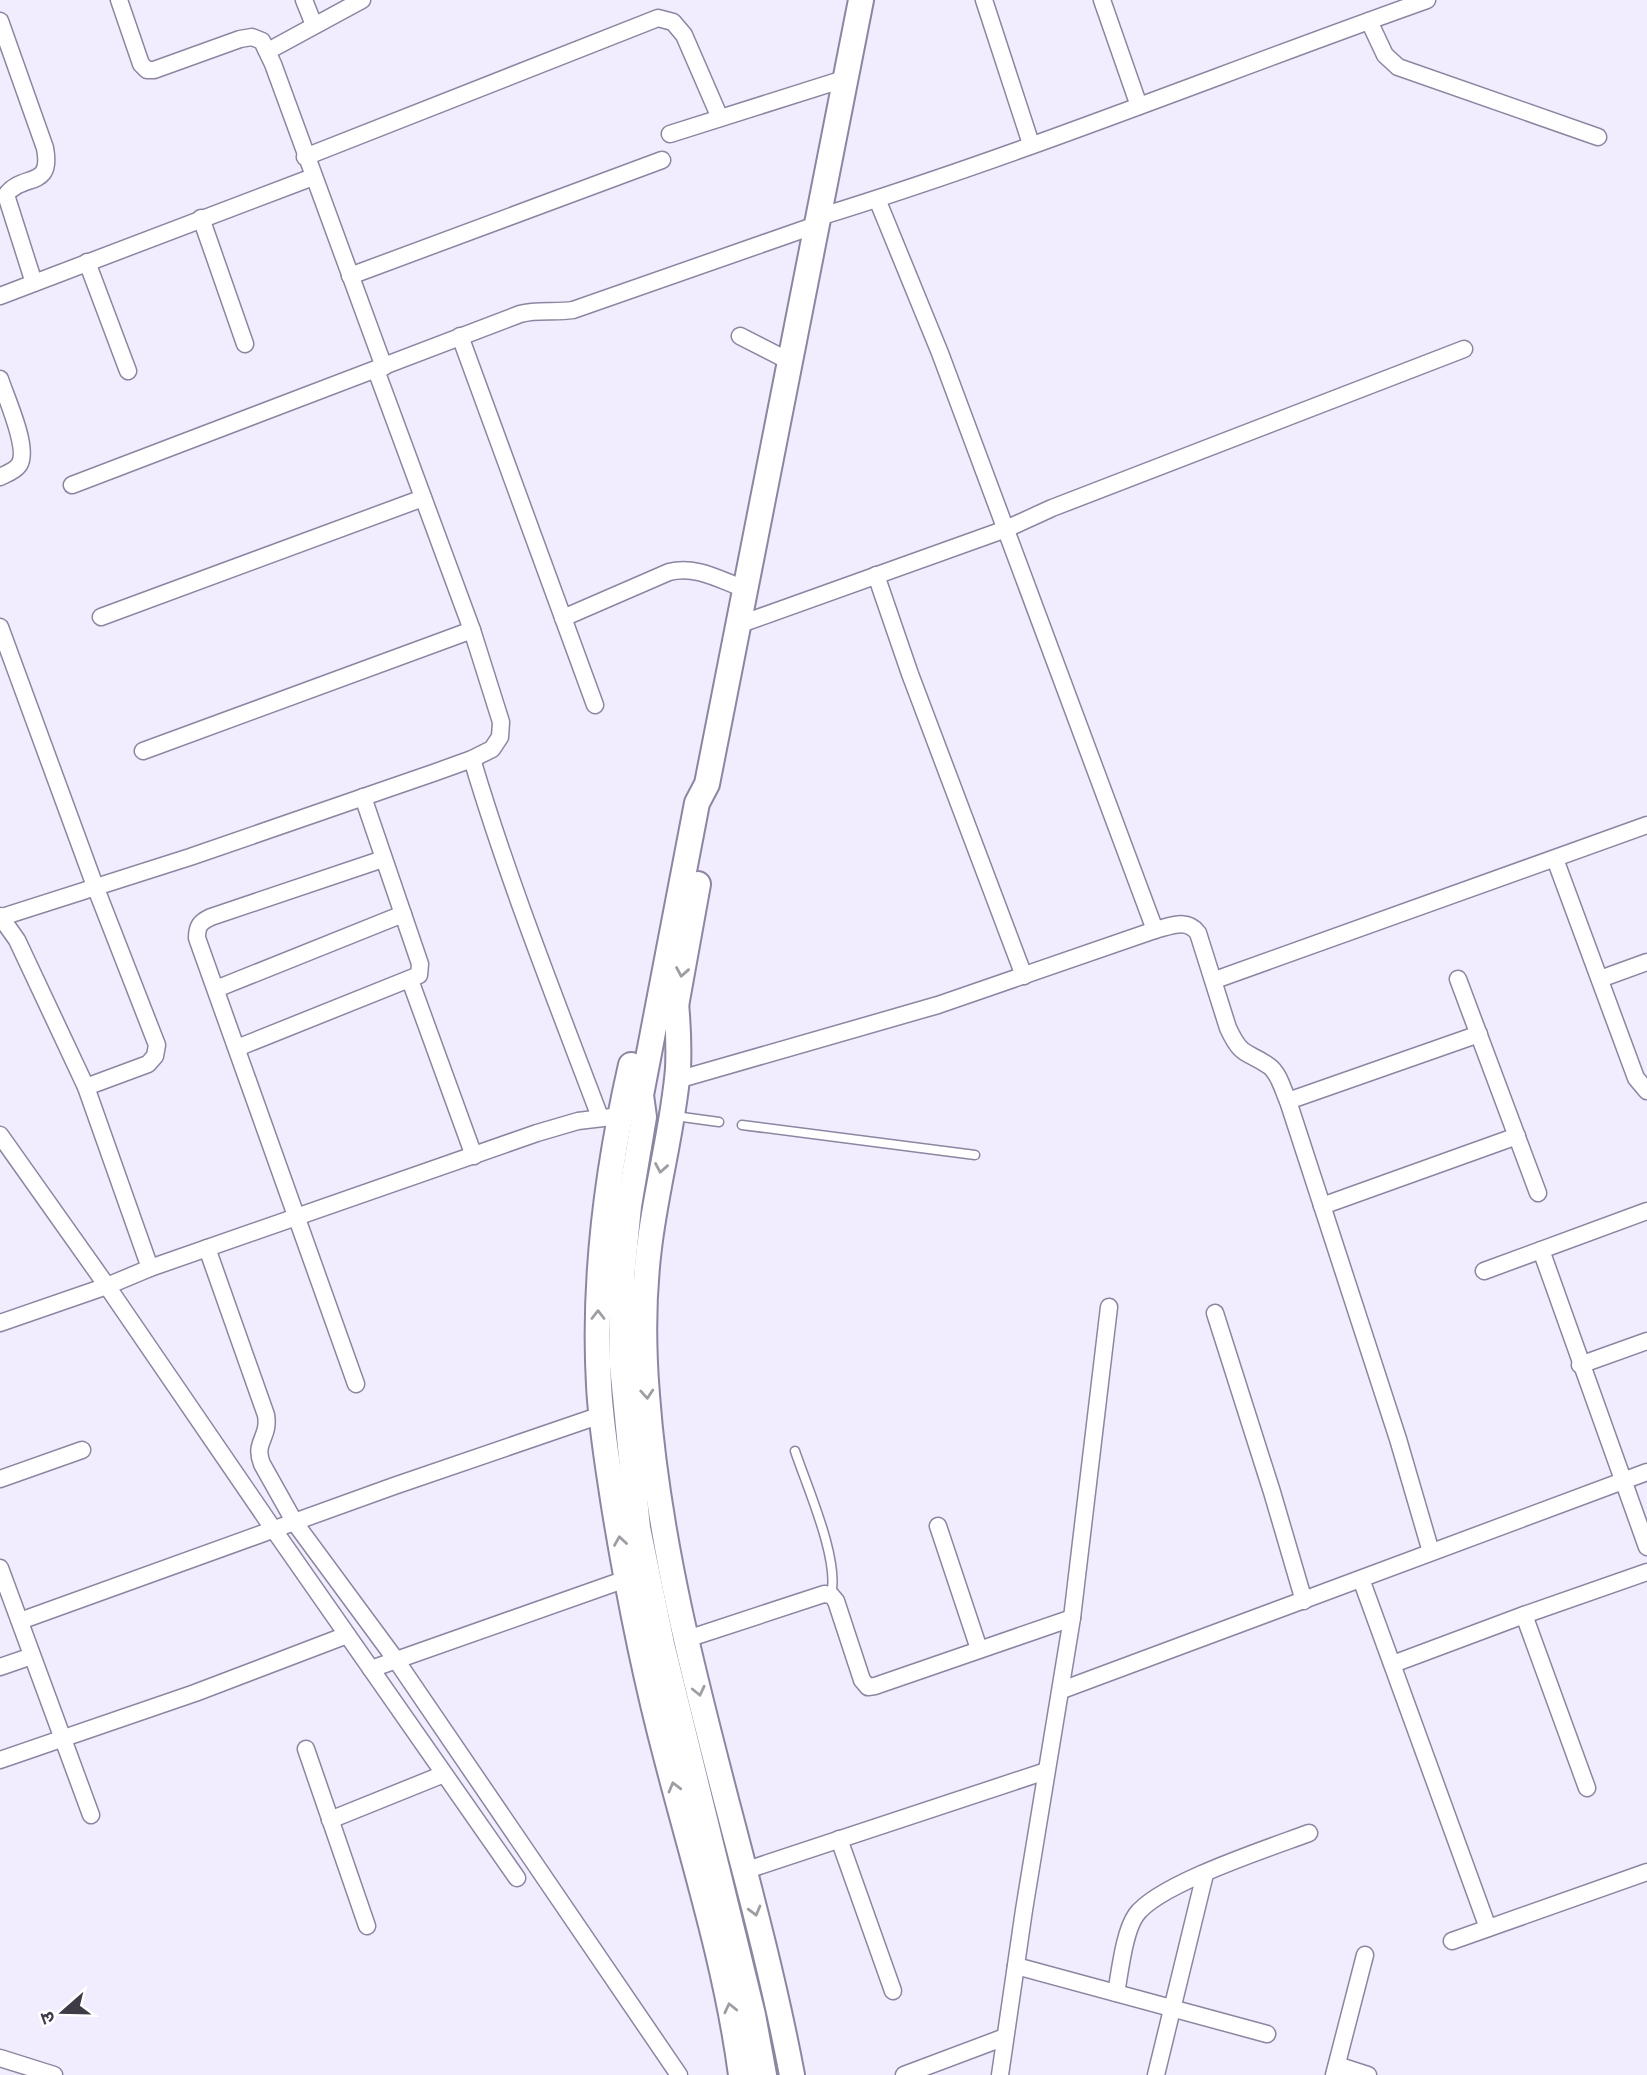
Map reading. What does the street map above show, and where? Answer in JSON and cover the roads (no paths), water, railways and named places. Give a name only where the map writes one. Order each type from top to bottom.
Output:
[{"type":"main road","points":[[621,1116],[656,1099],[667,1002],[691,876],[711,808],[707,784],[861,0]]},
{"type":"main road","points":[[667,1002],[678,1040],[677,1080],[649,1247],[644,1302],[646,1393],[652,1449],[666,1537],[687,1639],[777,1998],[792,2075]]},
{"type":"main road","points":[[621,1116],[606,1204],[598,1288],[601,1415],[626,1579],[647,1678],[735,2029],[741,2075]]},
{"type":"main road","points":[[621,1116],[629,1206],[622,1277],[622,1364],[638,1528],[662,1644],[753,2015],[764,2075]]},
{"type":"street","points":[[119,0],[141,64],[147,70],[252,37],[262,41],[268,51],[350,276],[501,722],[500,737],[492,749],[472,759],[190,857],[1,916],[17,940],[86,1087],[150,1268]]},
{"type":"street","points":[[304,0],[313,25]]},
{"type":"street","points":[[268,51],[362,0]]},
{"type":"street","points":[[984,0],[1031,144]]},
{"type":"street","points":[[1102,0],[1139,106]]},
{"type":"street","points":[[72,485],[527,312],[534,310],[558,313],[573,310],[1427,0]]},
{"type":"street","points":[[305,157],[658,19],[673,22],[684,35],[720,118]]},
{"type":"street","points":[[0,21],[45,148],[47,161],[45,172],[38,178],[10,190],[6,195],[34,283]]},
{"type":"street","points":[[1369,21],[1385,55],[1398,66],[1598,137]]},
{"type":"street","points":[[670,134],[845,79]]},
{"type":"street","points":[[350,276],[662,160]]},
{"type":"street","points":[[0,296],[313,177]]},
{"type":"street","points":[[877,199],[940,353],[1155,930]]},
{"type":"street","points":[[201,218],[245,344]]},
{"type":"street","points":[[87,262],[128,371]]},
{"type":"street","points":[[460,336],[595,705]]},
{"type":"street","points":[[740,336],[789,361]]},
{"type":"street","points":[[738,625],[1006,529],[1052,508],[1464,349]]},
{"type":"street","points":[[0,379],[22,444],[23,457],[18,468],[0,477]]},
{"type":"street","points":[[101,617],[423,498]]},
{"type":"street","points":[[563,618],[669,572],[682,569],[694,570],[745,589]]},
{"type":"street","points":[[876,575],[910,674],[1024,976]]},
{"type":"street","points":[[0,627],[95,886],[157,1045],[155,1056],[148,1064],[86,1087]]},
{"type":"street","points":[[143,751],[471,630]]},
{"type":"street","points":[[0,1324],[150,1268],[537,1133],[578,1121],[621,1116],[516,893],[472,759]]},
{"type":"street","points":[[237,1048],[419,975],[421,971],[363,797]]},
{"type":"street","points":[[1214,980],[1647,825]]},
{"type":"street","points":[[356,1384],[197,937],[197,928],[202,922],[383,859]]},
{"type":"street","points":[[1555,859],[1636,1078],[1647,1091]]},
{"type":"street","points":[[216,989],[403,914]]},
{"type":"street","points":[[677,1080],[938,1005],[1155,930],[1185,924],[1193,926],[1198,933],[1235,1043],[1246,1055],[1271,1067],[1288,1101],[1398,1438],[1431,1552]]},
{"type":"street","points":[[1600,979],[1647,962]]},
{"type":"street","points":[[1458,979],[1538,1192]]},
{"type":"street","points":[[410,980],[474,1156]]},
{"type":"street","points":[[1288,1101],[1479,1034]]},
{"type":"street","points":[[1322,1206],[1517,1136]]},
{"type":"street","points":[[3,1144],[107,1286],[517,1878]]},
{"type":"street","points":[[1484,1271],[1647,1211]]},
{"type":"street","points":[[207,1248],[266,1415],[268,1427],[258,1455],[295,1523],[396,1660],[680,2075]]},
{"type":"street","points":[[1541,1250],[1647,1547]]},
{"type":"street","points":[[1000,2075],[1046,1771],[1062,1690],[1109,1307]]},
{"type":"street","points":[[1214,1313],[1304,1601]]},
{"type":"street","points":[[1580,1365],[1647,1341]]},
{"type":"street","points":[[20,1621],[394,1486],[601,1415]]},
{"type":"street","points":[[0,1479],[82,1450]]},
{"type":"street","points":[[1062,1690],[1647,1472]]},
{"type":"street","points":[[938,1526],[979,1649]]},
{"type":"street","points":[[0,1568],[91,1815]]},
{"type":"street","points":[[1393,1664],[1647,1572]]},
{"type":"street","points":[[1362,1578],[1488,1928]]},
{"type":"street","points":[[371,1669],[626,1579]]},
{"type":"street","points":[[687,1639],[824,1594],[831,1595],[836,1601],[862,1680],[868,1687],[1072,1618]]},
{"type":"street","points":[[1524,1615],[1587,1788]]},
{"type":"street","points":[[0,1760],[195,1693],[347,1635]]},
{"type":"street","points":[[0,1667],[32,1656]]},
{"type":"street","points":[[306,1749],[367,1926]]},
{"type":"street","points":[[744,1871],[1046,1771]]},
{"type":"street","points":[[330,1820],[444,1774]]},
{"type":"street","points":[[1116,1993],[1134,1918],[1146,1903],[1205,1874],[1309,1833]]},
{"type":"street","points":[[839,1839],[893,1992]]},
{"type":"street","points":[[505,1862],[525,1849]]},
{"type":"street","points":[[1452,1941],[1647,1872]]},
{"type":"street","points":[[1156,2075],[1205,1874]]},
{"type":"street","points":[[1365,1955],[1335,2070],[1368,2075]]},
{"type":"street","points":[[1016,1966],[1267,2034]]},
{"type":"street","points":[[904,2075],[1006,2037]]},
{"type":"street","points":[[0,2058],[54,2075]]},
{"type":"lane","points":[[672,1115],[719,1122]]},
{"type":"lane","points":[[742,1125],[975,1155]]},
{"type":"lane","points":[[795,1451],[831,1557],[834,1584],[831,1595]]}]
